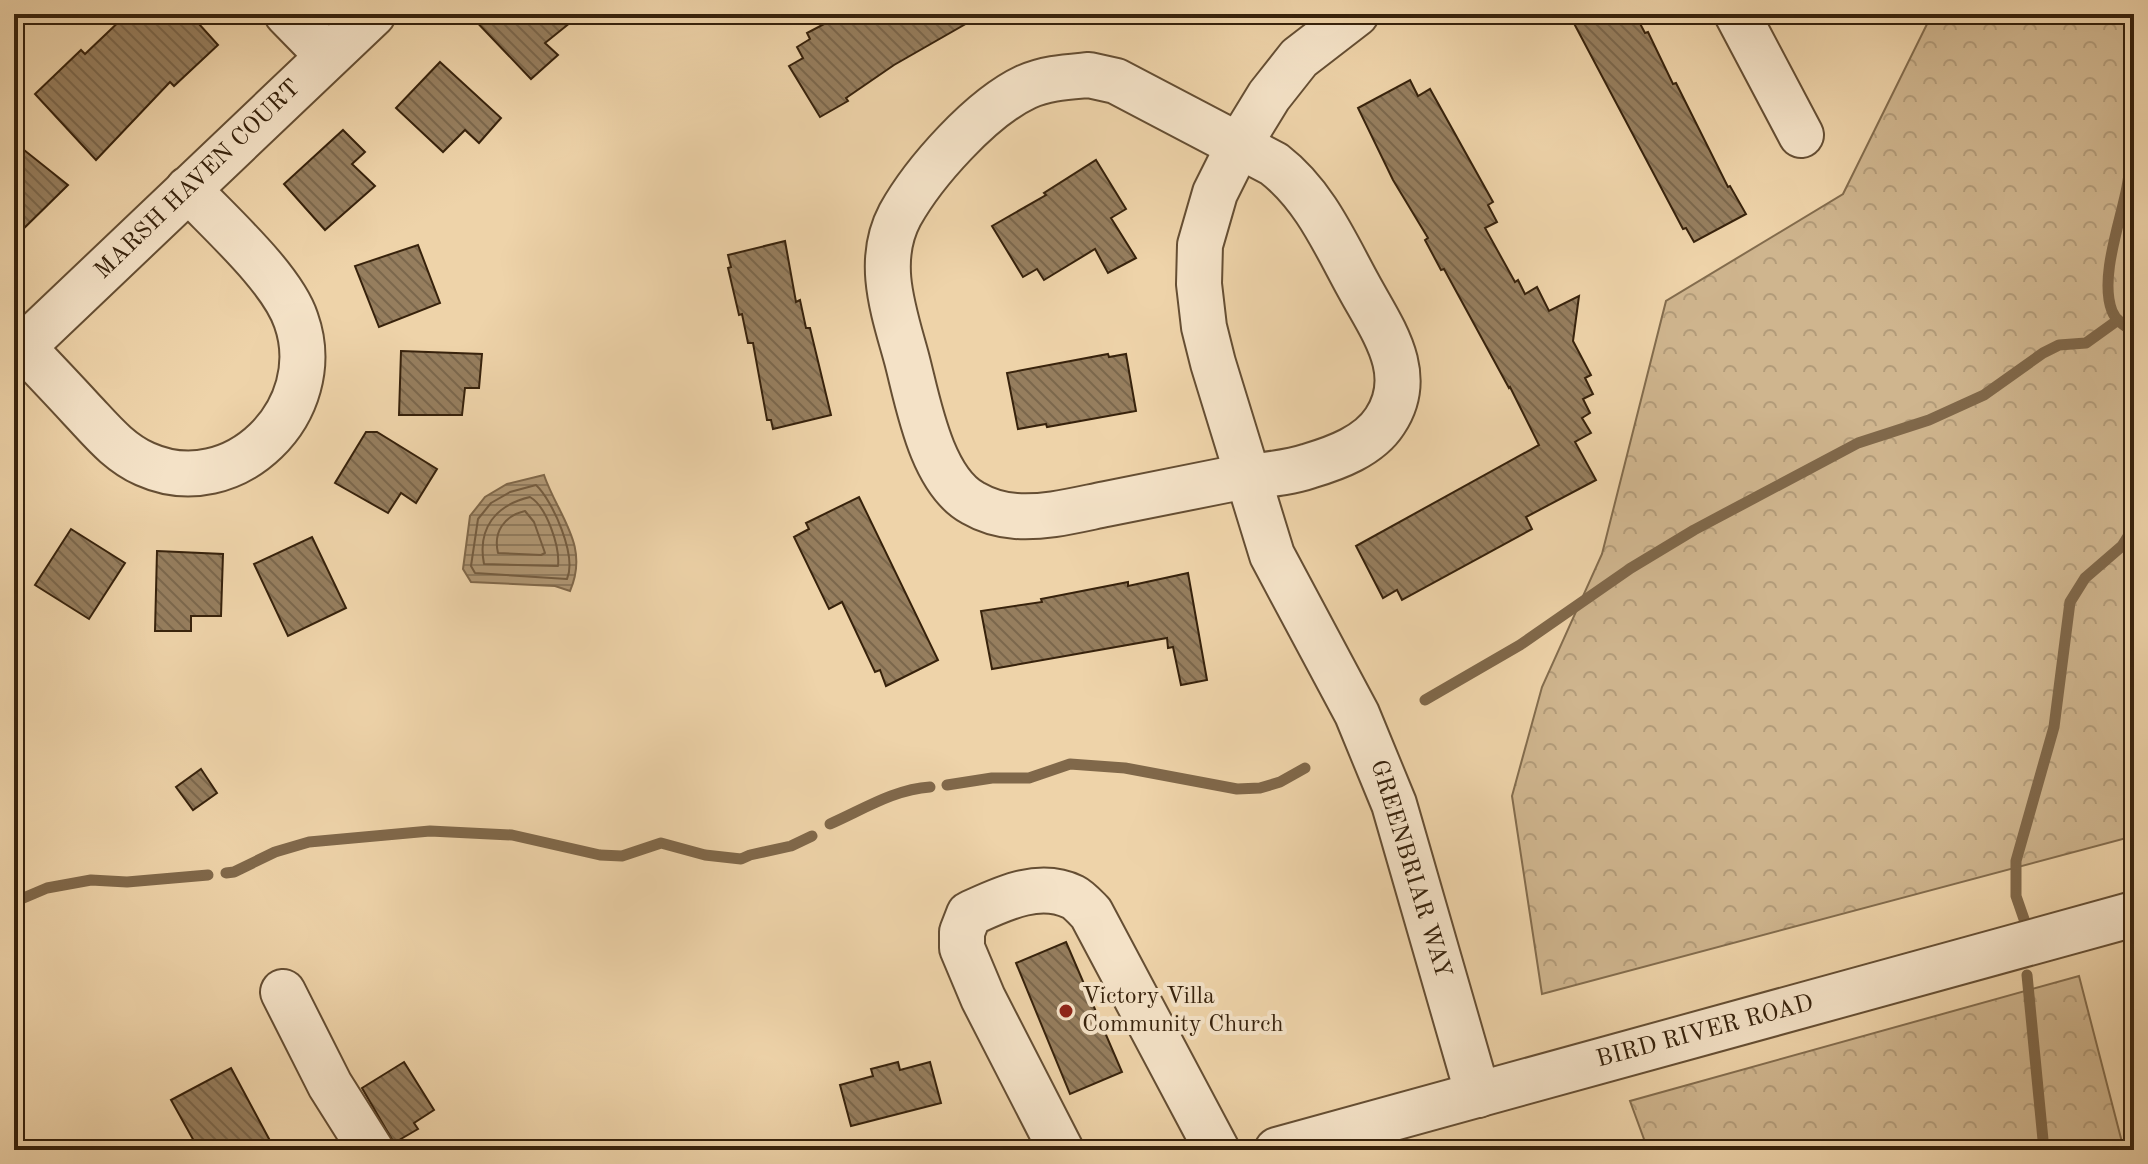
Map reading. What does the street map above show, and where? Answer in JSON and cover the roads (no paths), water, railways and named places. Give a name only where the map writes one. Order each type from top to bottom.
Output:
[{"type":"street","points":[[287,14],[328,56]]},
{"type":"street","name":"MARSH HAVEN COURT","points":[[18,342],[188,189],[373,14]]},
{"type":"street","name":"GREENBRIAR WAY","points":[[1356,14],[1299,58],[1269,96],[1239,145],[1215,193],[1200,245],[1199,284],[1204,327],[1213,363],[1272,555],[1357,714],[1394,804],[1478,1095]]},
{"type":"street","points":[[1737,14],[1801,135]]},
{"type":"street","points":[[1089,75],[1116,81],[1239,145],[1274,164],[1293,179],[1314,204],[1388,340],[1398,364],[1397,394],[1386,421],[1367,442],[1306,468],[1246,476],[1048,516],[1014,516],[970,502],[950,482],[935,455],[921,416],[886,278],[890,244],[900,216],[921,185],[957,141],[989,110],[1025,87],[1058,77],[1089,75]]},
{"type":"street","points":[[18,342],[120,450],[147,465],[179,473],[211,470],[242,460],[268,441],[288,416],[299,387],[303,355],[298,323],[277,285],[188,189]]},
{"type":"street","points":[[1061,1150],[983,998],[962,948],[962,932],[969,914],[1009,896],[1030,892],[1051,891],[1074,897],[1091,913],[1217,1150]]},
{"type":"street","name":"BIRD RIVER ROAD","points":[[1277,1150],[2134,914]]},
{"type":"street","points":[[283,992],[330,1085],[371,1150]]},
{"type":"water","points":[[544,475],[574,545],[575,574],[570,591],[555,586],[471,582],[463,569],[470,516],[485,497],[507,484]]},
{"type":"waterway","points":[[2134,124],[2128,179],[2108,282],[2114,315],[2134,332]]},
{"type":"waterway","points":[[1425,700],[1520,645],[1631,568],[1694,530],[1858,443],[1929,420],[1984,395],[2043,353],[2059,345],[2086,343],[2118,320]]},
{"type":"waterway","points":[[2025,922],[2016,896],[2016,861],[2054,727],[2070,602],[2085,578],[2122,546],[2134,527]]},
{"type":"waterway","points":[[947,785],[992,778],[1029,778],[1070,764],[1125,768],[1237,789],[1260,788],[1280,782],[1305,768]]},
{"type":"waterway","points":[[830,824],[891,796],[930,787]]},
{"type":"waterway","points":[[226,873],[275,852],[309,842],[430,831],[512,835],[600,855],[622,856],[661,843],[705,855],[741,859],[791,846],[812,836]]},
{"type":"waterway","points":[[14,902],[47,888],[91,880],[127,882],[208,875]]},
{"type":"waterway","points":[[2027,975],[2044,1150]]},
{"type":"place","name":"Victory Villa Community Church","points":[[1066,1011]]}]
